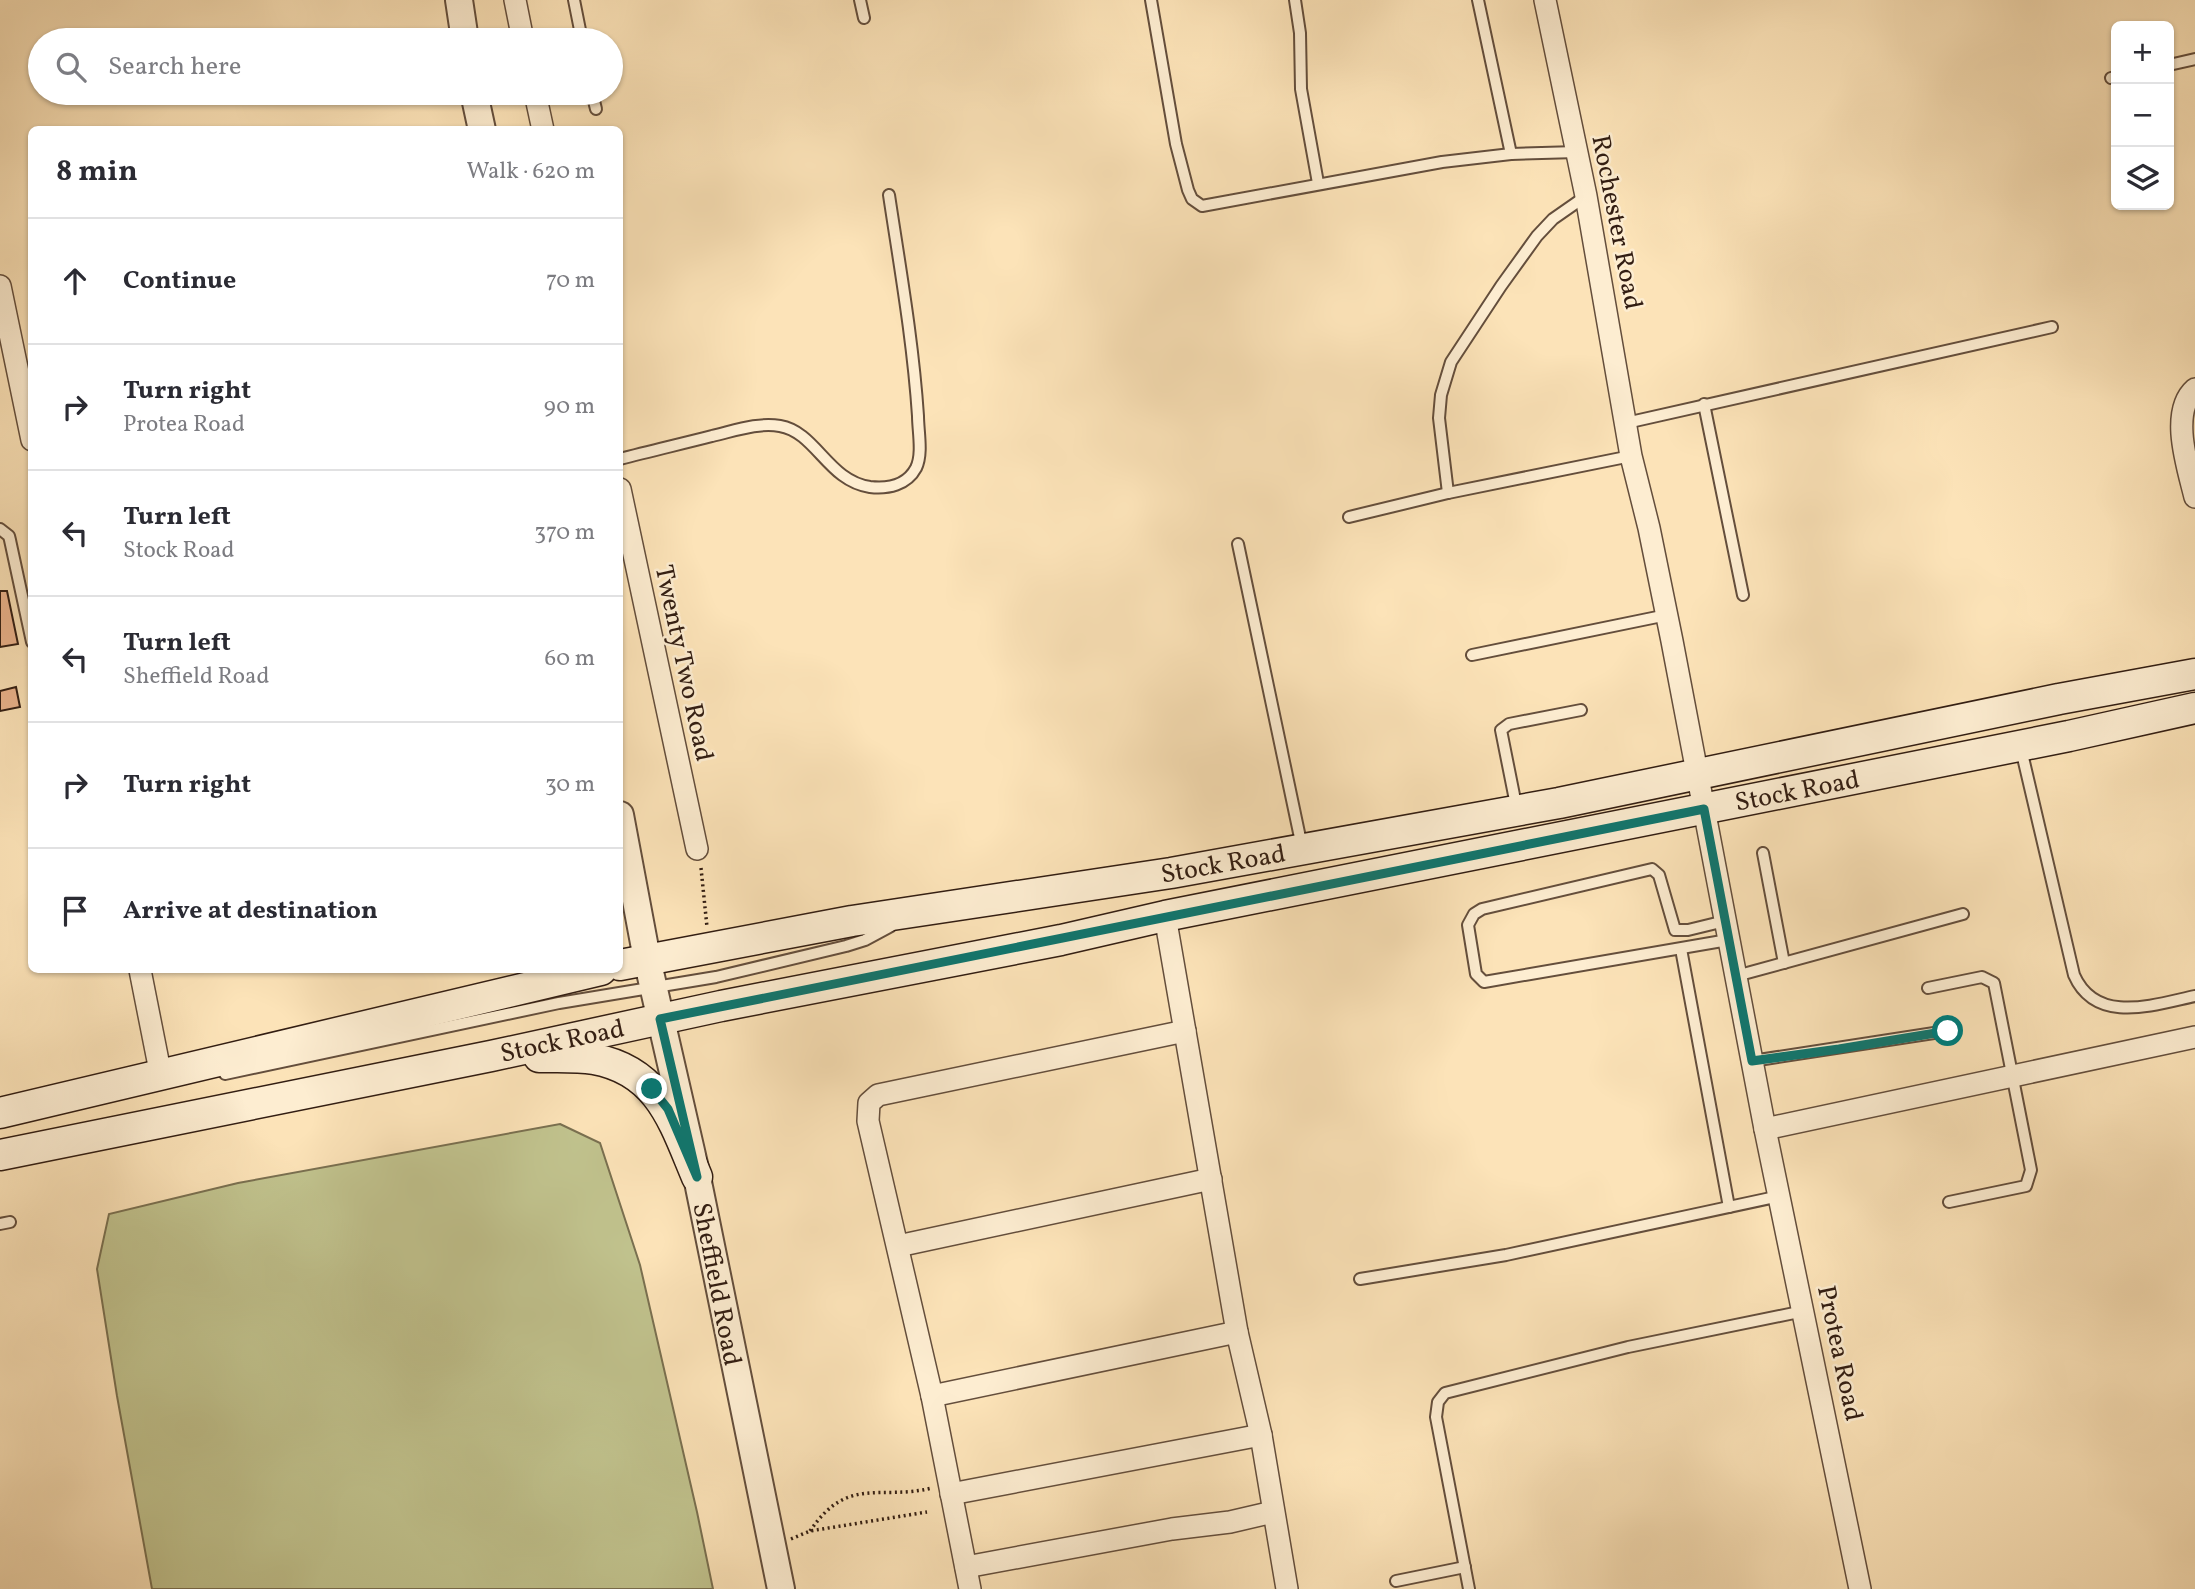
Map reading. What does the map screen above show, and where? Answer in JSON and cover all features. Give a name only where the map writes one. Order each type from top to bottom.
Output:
[{"type":"main road","name":"Stock Road","points":[[640,970],[852,921],[1171,873],[1517,811],[2195,674]]},
{"type":"main road","name":"Stock Road","points":[[0,1156],[660,1019],[1061,940],[1166,916],[2021,746],[2195,708]]},
{"type":"main road","points":[[450,1005],[524,973]]},
{"type":"main road","points":[[0,1113],[587,973]]},
{"type":"main road","points":[[491,1056],[592,1059],[632,1073],[652,1089],[668,1109],[697,1177]]},
{"type":"street","points":[[459,0],[463,28]]},
{"type":"street","points":[[515,0],[521,28]]},
{"type":"street","name":"Rochester Road","points":[[1545,0],[1586,196],[1632,456],[1667,615],[1704,809]]},
{"type":"street","points":[[477,105],[481,126]]},
{"type":"street","points":[[538,105],[542,126]]},
{"type":"street","points":[[0,286],[28,421]]},
{"type":"street","points":[[2195,389],[2188,395],[2183,420],[2184,451],[2195,497]]},
{"type":"street","name":"Twenty Two Road","points":[[623,503],[697,849]]},
{"type":"street","name":"Protea Road","points":[[1704,809],[1765,1129],[1860,1589]]},
{"type":"street","name":"Sheffield Road","points":[[623,838],[640,970],[660,1019],[697,1177],[780,1589]]},
{"type":"street","points":[[1166,916],[1237,1332],[1261,1435],[1281,1586]]},
{"type":"street","points":[[141,973],[162,1076]]},
{"type":"street","points":[[970,1589],[932,1396],[868,1121],[869,1103],[878,1095],[1185,1031]]},
{"type":"street","points":[[1765,1129],[2195,1037]]},
{"type":"street","points":[[898,1246],[1211,1179]]},
{"type":"street","points":[[932,1396],[1237,1332]]},
{"type":"street","points":[[950,1489],[1261,1435]]},
{"type":"street","points":[[965,1567],[1273,1513]]},
{"type":"lane","points":[[574,0],[580,28]]},
{"type":"lane","points":[[860,0],[864,18]]},
{"type":"lane","points":[[1151,0],[1176,144],[1192,199],[1202,206],[1442,162],[1511,154],[1577,152]]},
{"type":"lane","points":[[1295,0],[1300,33],[1301,89],[1318,183]]},
{"type":"lane","points":[[1478,0],[1511,154]]},
{"type":"lane","points":[[2174,64],[2195,60]]},
{"type":"lane","points":[[595,105],[596,109]]},
{"type":"lane","points":[[623,458],[741,429],[764,425],[782,426],[814,446],[842,477],[856,484],[886,488],[906,480],[918,461],[915,365],[889,195]]},
{"type":"lane","points":[[1448,493],[1439,418],[1441,395],[1451,362],[1538,236],[1553,219],[1586,196]]},
{"type":"lane","points":[[1626,423],[2052,327]]},
{"type":"lane","points":[[1704,404],[1743,595]]},
{"type":"lane","points":[[1349,517],[1448,493],[1632,456]]},
{"type":"lane","points":[[0,529],[9,536],[28,623]]},
{"type":"lane","points":[[1238,544],[1303,849]]},
{"type":"lane","points":[[1472,654],[1667,615]]},
{"type":"lane","points":[[1517,811],[1501,730],[1510,724],[1581,710]]},
{"type":"lane","points":[[2021,746],[2074,975],[2080,989],[2101,1003],[2119,1008],[2136,1008],[2195,996]]},
{"type":"lane","points":[[1763,853],[1784,963]]},
{"type":"lane","points":[[1652,869],[1659,875],[1675,930],[1726,931],[1681,949],[1484,982],[1476,974],[1468,925],[1482,909],[1652,869]]},
{"type":"lane","points":[[1736,976],[1963,914]]},
{"type":"lane","points":[[1681,949],[1729,1208]]},
{"type":"lane","points":[[208,1078],[559,1003],[640,970]]},
{"type":"lane","points":[[1928,988],[1982,977],[1994,983],[2031,1170],[2026,1186],[1949,1202]]},
{"type":"lane","points":[[1752,1061],[1948,1031]]},
{"type":"lane","points":[[74,1097],[130,1094]]},
{"type":"lane","points":[[1360,1279],[1506,1255],[1780,1196]]},
{"type":"lane","points":[[1469,1589],[1436,1417],[1438,1402],[1445,1393],[1628,1348],[1804,1311]]},
{"type":"lane","points":[[1396,1581],[1465,1567]]},
{"type":"lane","points":[[1421,1576],[1423,1589]]},
{"type":"path","points":[[697,849],[704,883],[707,933]]},
{"type":"path","points":[[810,1531],[818,1518],[843,1498],[858,1493],[883,1491],[903,1494],[950,1489]]},
{"type":"path","points":[[789,1540],[810,1531],[928,1512]]},
{"type":"green space","points":[[560,1124],[600,1143],[640,1265],[713,1589],[152,1589],[97,1269],[109,1214],[238,1183]]},
{"type":"building","points":[[0,591],[7,591],[18,644],[0,647]]},
{"type":"building","points":[[16,687],[20,707],[0,711],[0,691]]},
{"type":"route","points":[[652,1089],[668,1109],[697,1177],[660,1019],[1704,809],[1752,1061],[1948,1031]]}]
